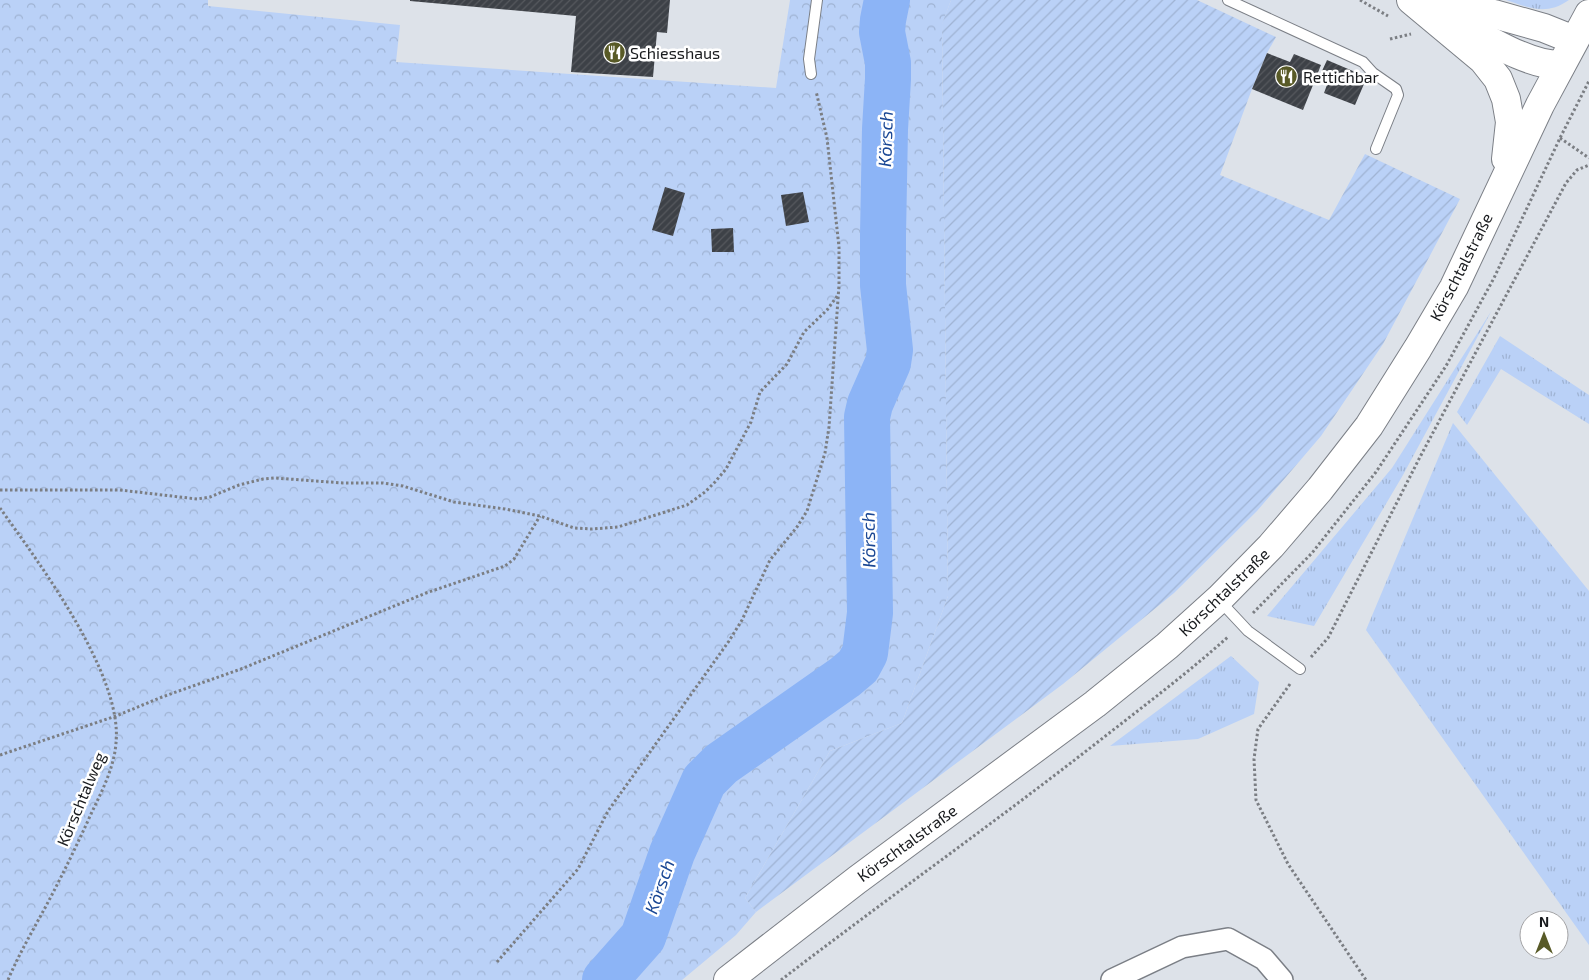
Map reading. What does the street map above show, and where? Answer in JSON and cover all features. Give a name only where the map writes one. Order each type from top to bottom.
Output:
[{"type":"main road","points":[[1413,0],[1494,14],[1544,28],[1574,40]]},
{"type":"main road","points":[[1413,0],[1518,54],[1539,63],[1561,65]]},
{"type":"main road","points":[[1413,0],[1483,60],[1503,89],[1510,122],[1501,185]]},
{"type":"main road","name":"Körschtalstraße","points":[[728,980],[856,880],[1095,704],[1167,646],[1219,599],[1271,546],[1320,489],[1369,426],[1454,287],[1501,185],[1561,65],[1589,14]]},
{"type":"street","points":[[1112,980],[1182,947],[1228,939],[1264,959],[1282,980]]},
{"type":"lane","points":[[811,74],[809,59],[817,0]]},
{"type":"lane","points":[[1228,0],[1363,62],[1373,73],[1396,89],[1398,95],[1376,149]]},
{"type":"lane","points":[[1219,599],[1242,624],[1300,669]]},
{"type":"path","points":[[1390,39],[1418,32]]},
{"type":"path","points":[[497,962],[578,869],[608,811],[729,641],[750,605],[770,560],[797,527],[807,511],[824,459],[828,435],[840,266],[839,241],[827,138],[823,115],[811,74]]},
{"type":"path","points":[[1589,81],[1560,138],[1589,158]]},
{"type":"path","points":[[1366,980],[1288,864],[1256,800],[1254,759],[1258,729],[1300,669],[1328,638],[1420,458],[1566,183],[1577,170],[1589,165]]},
{"type":"path","points":[[0,490],[120,490],[196,499],[210,497],[239,485],[269,479],[383,483],[403,486],[454,502],[540,516],[574,528],[609,528],[626,525],[684,507],[705,492],[721,476],[751,422],[760,392],[787,364],[804,332],[827,310],[838,295]]},
{"type":"path","name":"Körschtalweg","points":[[0,508],[39,564],[75,622],[99,667],[111,697],[116,716],[116,744],[106,781],[64,871],[8,980]]},
{"type":"path","points":[[0,755],[116,716],[162,697],[241,669],[426,593],[505,566],[514,559],[540,516]]},
{"type":"path","points":[[781,980],[1061,771],[1198,663],[1242,624]]},
{"type":"green space","points":[[0,0],[208,0],[208,6],[400,25],[396,62],[776,88],[790,0],[951,0],[942,25],[948,596],[902,723],[830,751],[745,898],[756,912],[736,935],[682,980],[0,980]]},
{"type":"green space","points":[[951,0],[1197,0],[1276,37],[1252,89],[1220,175],[1329,220],[1365,154],[1460,199],[1383,344],[1321,436],[1257,511],[1174,593],[1063,684],[756,912],[745,898],[830,751],[902,723],[948,596],[942,24]]},
{"type":"green space","points":[[1506,0],[1569,0],[1553,8],[1538,9]]},
{"type":"green space","points":[[1492,310],[1403,475],[1314,626],[1267,616],[1392,468]]},
{"type":"green space","points":[[1500,336],[1589,395],[1589,424],[1501,369],[1467,425],[1457,412]]},
{"type":"green space","points":[[1453,423],[1589,591],[1589,945],[1569,917],[1569,910],[1564,910],[1366,630]]},
{"type":"green space","points":[[1231,656],[1259,682],[1254,714],[1198,739],[1110,746]]},
{"type":"building","name":"Schiesshaus","points":[[410,0],[670,0],[667,33],[657,32],[653,77],[571,72],[576,16]]},
{"type":"building","name":"Rettichbar","points":[[1267,53],[1290,62],[1294,54],[1321,65],[1303,110],[1252,89]]},
{"type":"building","points":[[1327,60],[1367,77],[1355,105],[1324,93],[1331,74],[1322,71]]},
{"type":"building","points":[[665,187],[685,193],[673,236],[652,230]]},
{"type":"building","points":[[803,192],[809,222],[786,226],[781,195]]},
{"type":"building","points":[[733,228],[734,252],[712,252],[711,229]]},
{"type":"waterway","name":"Körsch","points":[[605,980],[643,937],[672,853],[704,781],[721,764],[845,677],[858,666],[865,653],[870,613],[867,417],[870,404],[888,363],[890,350],[883,285],[885,129],[888,63],[882,32],[887,0]]},
{"type":"place","name":"Schiesshaus","points":[[614,53]]},
{"type":"place","name":"Rettichbar","points":[[1287,77]]}]
